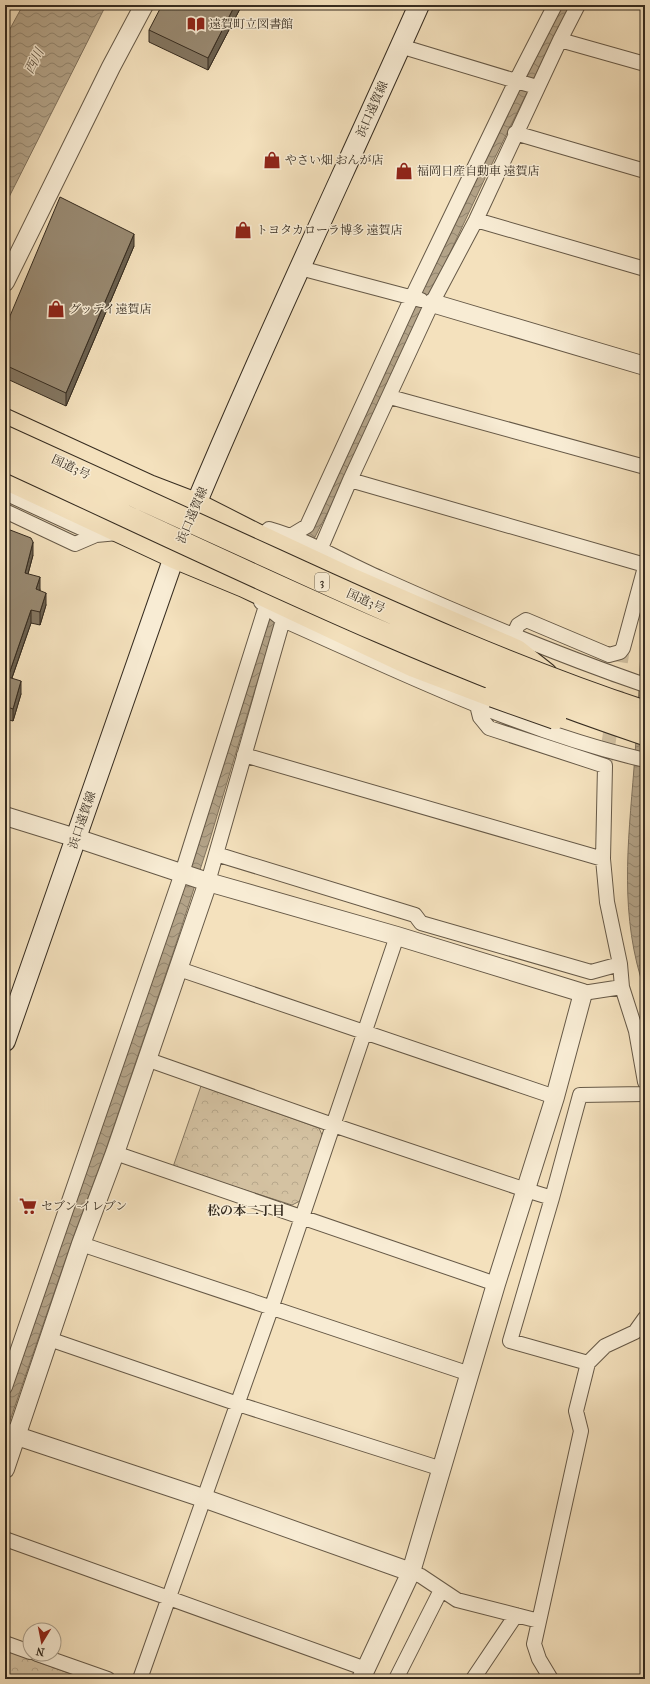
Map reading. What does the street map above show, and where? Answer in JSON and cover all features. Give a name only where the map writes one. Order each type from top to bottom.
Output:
[{"type":"highway","points":[[5,424],[149,486],[196,504],[261,537],[515,643],[550,678]]},
{"type":"highway","name":"国道3号","points":[[5,424],[350,595],[459,642],[550,678],[645,712]]},
{"type":"highway","name":"国道3号","points":[[5,460],[324,608],[572,710],[645,734]]},
{"type":"highway","points":[[5,478],[120,533],[244,586],[485,701],[645,742]]},
{"type":"main road","name":"浜口遠賀線","points":[[5,1041],[174,557],[300,268],[419,5]]},
{"type":"street","points":[[5,282],[111,67],[144,5]]},
{"type":"street","points":[[292,536],[307,526],[412,298],[516,81],[555,5]]},
{"type":"street","points":[[320,550],[350,480],[432,303],[476,220],[537,87],[578,5]]},
{"type":"street","points":[[560,40],[645,64]]},
{"type":"street","points":[[400,46],[537,87]]},
{"type":"street","points":[[516,133],[645,171]]},
{"type":"street","points":[[476,220],[645,269]]},
{"type":"street","points":[[300,268],[432,303],[645,366]]},
{"type":"street","points":[[390,396],[645,467]]},
{"type":"street","points":[[350,480],[645,566],[623,648],[620,652],[609,654],[526,620],[518,625],[515,643]]},
{"type":"street","points":[[5,493],[96,535]]},
{"type":"street","points":[[5,511],[75,544],[96,535],[120,533]]},
{"type":"street","points":[[261,537],[269,529],[292,536],[515,643],[542,647],[645,686]]},
{"type":"street","points":[[244,586],[283,620],[485,701],[536,728],[616,753],[645,760]]},
{"type":"street","points":[[5,1387],[182,874],[266,606]]},
{"type":"street","points":[[5,1469],[11,1434],[49,1339],[81,1244],[115,1153],[146,1058],[179,969],[208,882],[283,620]]},
{"type":"street","points":[[485,701],[480,717],[489,728],[605,766],[603,859],[606,902],[620,964],[622,988],[636,1031],[645,1082]]},
{"type":"street","points":[[244,755],[603,859]]},
{"type":"street","points":[[5,816],[208,882],[397,936],[583,992],[622,988]]},
{"type":"street","points":[[216,854],[415,915],[421,923],[591,972],[620,964]]},
{"type":"street","points":[[140,1679],[271,1309],[397,936]]},
{"type":"street","points":[[179,969],[555,1097]]},
{"type":"street","points":[[5,1539],[169,1597],[364,1674],[411,1572],[496,1284],[555,1097],[583,992]]},
{"type":"street","points":[[146,1058],[333,1125],[552,1198]]},
{"type":"street","points":[[588,1363],[510,1341],[552,1198],[580,1095],[645,1094]]},
{"type":"street","points":[[115,1153],[302,1219],[496,1284]]},
{"type":"street","points":[[81,1244],[271,1309],[470,1374]]},
{"type":"street","points":[[551,1679],[538,1659],[534,1644],[581,1431],[576,1411],[588,1363],[605,1346],[635,1332],[645,1318]]},
{"type":"street","points":[[49,1339],[238,1404],[442,1469]]},
{"type":"street","points":[[11,1434],[203,1498],[411,1572],[421,1576],[457,1600],[539,1620]]},
{"type":"street","points":[[396,1679],[441,1590]]},
{"type":"street","points":[[473,1679],[516,1615]]},
{"type":"street","points":[[5,1643],[22,1649]]},
{"type":"street","points":[[60,1662],[108,1679]]},
{"type":"green space","points":[[201,1086],[319,1128],[323,1137],[302,1200],[292,1205],[173,1167]]},
{"type":"green space","points":[[5,1650],[22,1656],[22,1662],[38,1662],[85,1679],[5,1679]]},
{"type":"water","name":"西川","points":[[23,5],[106,5],[5,205],[5,38]]},
{"type":"water","points":[[559,5],[570,5],[486,176],[336,496],[292,582],[269,643],[210,839],[174,950],[105,1152],[74,1235],[5,1435],[5,1401],[265,620],[321,506],[427,280]]},
{"type":"water","points":[[645,634],[645,991],[631,935],[628,853],[641,652]]},
{"type":"building","name":"遠賀町立図書館","points":[[162,5],[235,5],[208,58],[149,30]]},
{"type":"building","points":[[60,197],[134,234],[66,393],[5,365],[5,344],[8,338],[10,316]]},
{"type":"building","points":[[5,528],[31,538],[33,542],[25,573],[40,577],[36,589],[46,593],[40,612],[31,610],[8,677],[21,681],[13,709],[5,706]]},
{"type":"tunnel","points":[[605,766],[623,648]]},
{"type":"place","name":"遠賀町立図書館","points":[[196,24]]},
{"type":"place","name":"やさい畑 おんが店","points":[[272,160]]},
{"type":"place","name":"福岡日産自動車 遠賀店","points":[[404,171]]},
{"type":"place","name":"トヨタカローラ博多 遠賀店","points":[[243,230]]},
{"type":"place","name":"グッデイ遠賀店","points":[[56,309]]},
{"type":"place","name":"セブン-イレブン","points":[[28,1206]]},
{"type":"district","name":"松の本二丁目","points":[[246,1210]]}]
